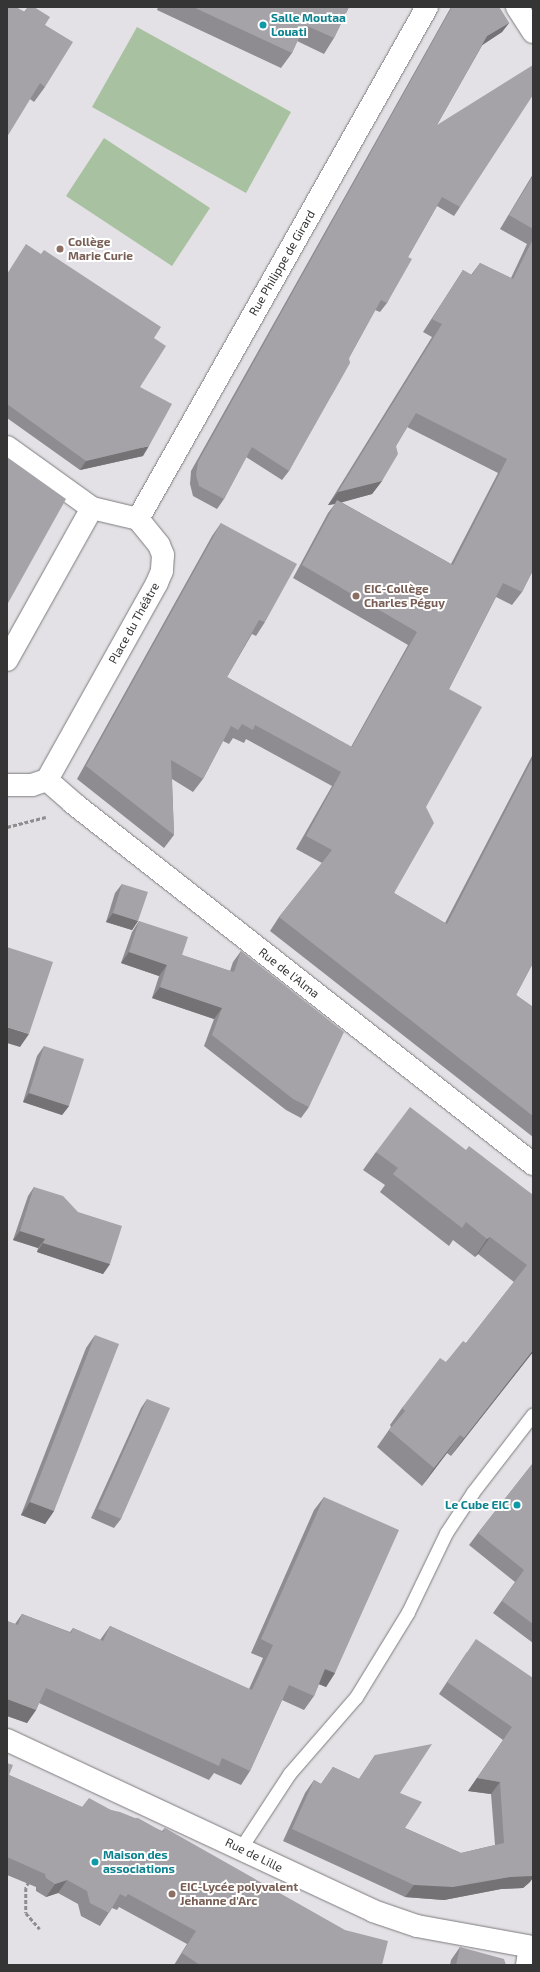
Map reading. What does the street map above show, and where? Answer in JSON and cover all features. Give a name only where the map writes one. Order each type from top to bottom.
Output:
[{"type":"street","name":"Rue Philippe de Girard","points":[[138,519],[427,7]]},
{"type":"street","points":[[517,7],[533,32]]},
{"type":"street","points":[[7,447],[92,508],[138,519]]},
{"type":"street","points":[[7,660],[92,508]]},
{"type":"street","name":"Place du Théâtre","points":[[47,780],[158,583],[162,571],[164,555],[159,544],[138,519]]},
{"type":"street","points":[[7,785],[32,785],[47,780]]},
{"type":"street","name":"Rue de l'Alma","points":[[47,780],[73,803],[533,1164]]},
{"type":"street","name":"Rue de Lille","points":[[7,1740],[348,1900],[395,1919],[417,1926],[530,1953]]},
{"type":"lane","points":[[240,1848],[289,1774],[356,1697],[408,1612],[446,1534],[473,1492],[533,1414]]},
{"type":"path","points":[[30,1881],[26,1888],[26,1913],[40,1929]]},
{"type":"green space","points":[[137,27],[291,112],[246,193],[92,107]]},
{"type":"green space","points":[[104,138],[210,208],[172,266],[66,196]]},
{"type":"building","points":[[7,7],[16,7],[25,12],[28,7],[34,7],[50,17],[45,25],[73,42],[45,87],[40,83],[7,137]]},
{"type":"building","points":[[193,7],[349,7],[334,38],[305,25],[292,53]]},
{"type":"building","points":[[452,7],[499,7],[509,23],[487,36],[437,125],[533,65],[533,95],[460,207],[442,197],[408,257],[412,259],[387,303],[381,300],[349,358],[350,363],[289,471],[252,447],[224,499],[199,486],[196,475],[198,462]]},
{"type":"building","points":[[533,176],[533,229],[509,215]]},
{"type":"building","points":[[533,239],[533,570],[522,592],[503,583],[449,689],[482,707],[426,807],[434,823],[394,893],[447,924],[533,758],[533,963],[516,995],[533,1007],[533,1116],[279,917],[332,850],[306,836],[341,772],[255,725],[253,730],[242,724],[238,730],[231,726],[203,779],[171,760],[174,835],[86,766],[221,523],[297,564],[265,622],[259,620],[227,677],[352,747],[417,632],[302,565],[337,500],[453,565],[507,459],[416,413],[396,446],[398,454],[382,481],[338,492],[442,324],[432,319],[463,270],[472,275],[480,263],[513,279]]},
{"type":"building","points":[[26,244],[41,254],[44,250],[161,327],[154,338],[166,346],[140,387],[172,404],[149,446],[86,461],[7,404],[7,274]]},
{"type":"building","points":[[7,457],[66,499],[7,605]]},
{"type":"building","points":[[122,884],[148,892],[138,921],[113,913]]},
{"type":"building","points":[[139,921],[188,937],[182,955],[234,972],[241,951],[344,1032],[309,1107],[293,1099],[212,1035],[222,1008],[160,987],[167,965],[129,952]]},
{"type":"building","points":[[7,947],[53,962],[29,1034],[7,1027]]},
{"type":"building","points":[[44,1046],[84,1059],[69,1106],[29,1093]]},
{"type":"building","points":[[410,1107],[466,1150],[469,1146],[533,1195],[533,1350],[464,1438],[460,1435],[434,1468],[389,1430],[405,1411],[402,1408],[440,1358],[446,1362],[463,1341],[466,1343],[527,1265],[490,1237],[487,1239],[466,1222],[462,1228],[393,1174],[398,1168],[376,1152]]},
{"type":"building","points":[[34,1187],[63,1196],[78,1212],[122,1226],[110,1264],[43,1243],[45,1239],[20,1231]]},
{"type":"building","points":[[95,1335],[119,1344],[54,1511],[30,1502]]},
{"type":"building","points":[[147,1399],[170,1408],[121,1519],[98,1509]]},
{"type":"building","name":"Le Cube EIC","points":[[533,1463],[533,1624],[502,1601],[524,1570],[478,1533]]},
{"type":"building","points":[[324,1497],[399,1530],[335,1673],[325,1669],[314,1696],[289,1685],[250,1771],[222,1758],[219,1766],[46,1688],[36,1710],[7,1699],[7,1621],[18,1625],[22,1614],[71,1633],[73,1628],[103,1641],[110,1626],[252,1690],[273,1645],[261,1639]]},
{"type":"building","points":[[476,1639],[533,1678],[533,1875],[510,1877],[453,1887],[414,1885],[292,1829],[314,1780],[321,1784],[333,1767],[359,1779],[375,1755],[432,1744],[400,1793],[422,1802],[405,1828],[461,1853],[504,1843],[500,1782],[477,1778],[512,1727],[447,1682]]},
{"type":"building","points":[[7,1763],[13,1765],[9,1775],[82,1807],[89,1798],[111,1810],[138,1818],[163,1832],[165,1828],[345,1930],[388,1941],[382,1965],[200,1965],[182,1953],[196,1931],[128,1894],[126,1897],[120,1894],[109,1913],[90,1903],[87,1891],[67,1880],[55,1884],[46,1878],[45,1874],[7,1857]]},
{"type":"building","points":[[460,1947],[504,1959],[506,1965],[456,1965]]},
{"type":"place","name":"Salle Moutaa Louati","points":[[263,25]]},
{"type":"place","name":"Collège Marie Curie","points":[[60,249]]},
{"type":"place","name":"EIC-Collège Charles Péguy","points":[[356,596]]},
{"type":"place","name":"Le Cube EIC","points":[[517,1505]]},
{"type":"place","name":"Maison des associations","points":[[95,1862]]},
{"type":"place","name":"EIC-Lycée polyvalent Jehanne d'Arc","points":[[172,1894]]}]
